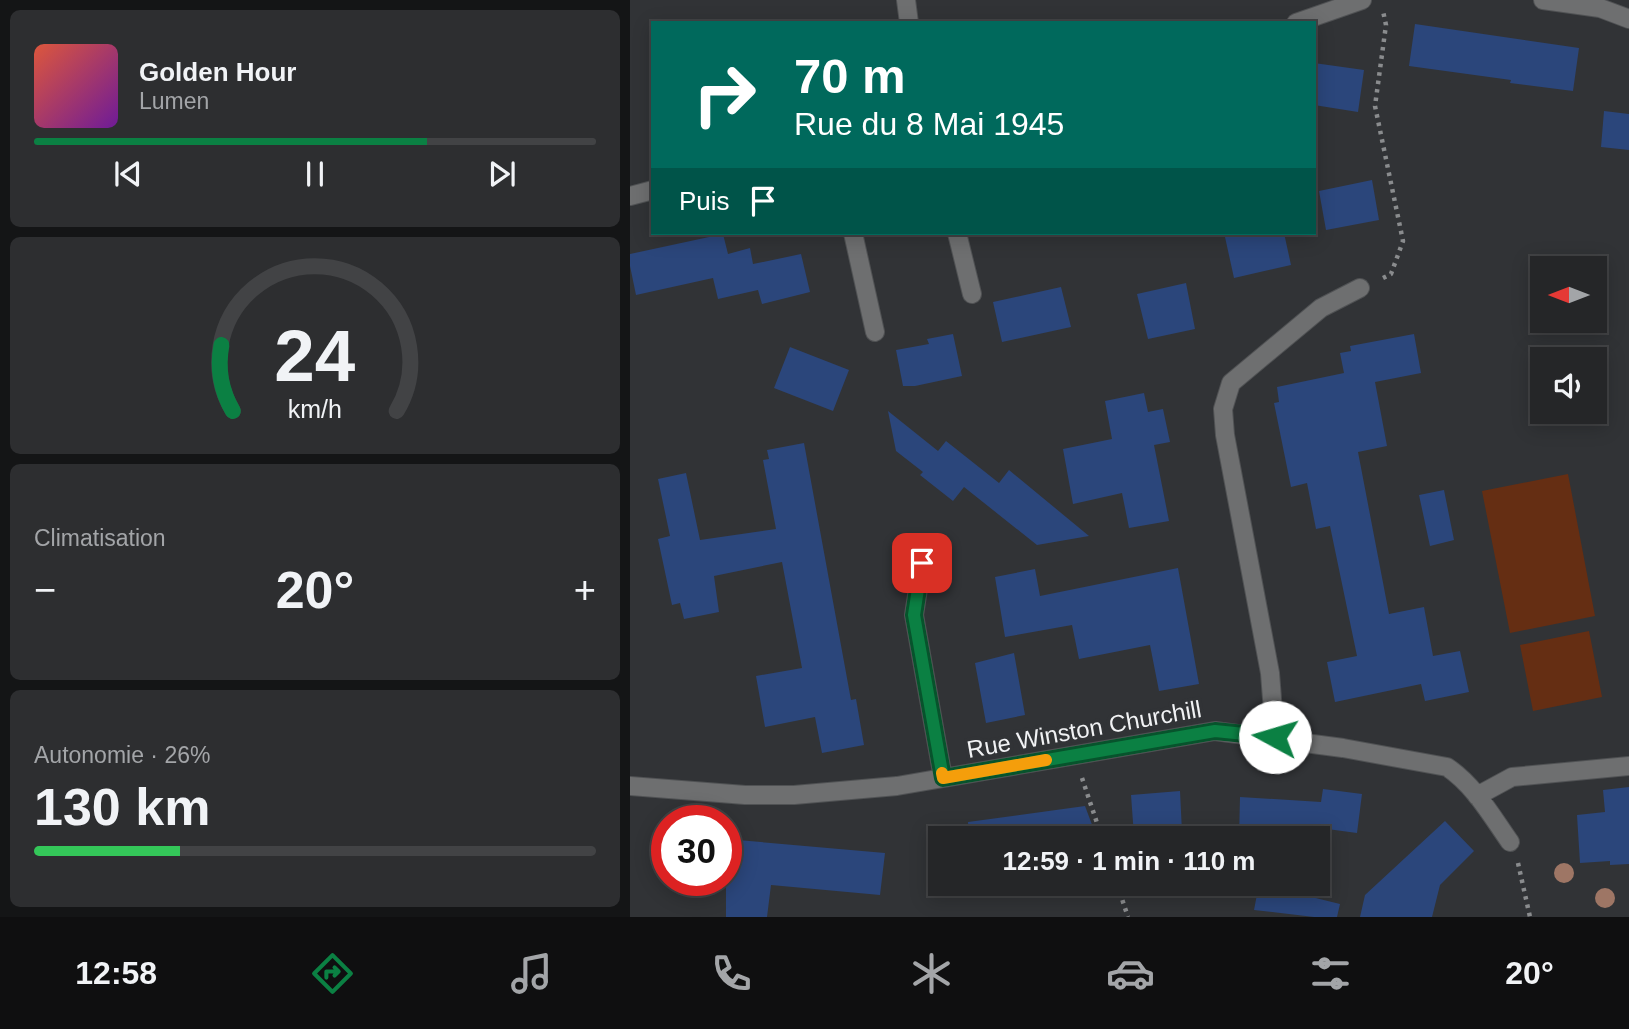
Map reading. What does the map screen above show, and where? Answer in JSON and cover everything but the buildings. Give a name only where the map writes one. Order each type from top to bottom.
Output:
[{"type":"street","points":[[906,0],[909,21]]},
{"type":"street","points":[[1302,21],[1362,0]]},
{"type":"street","points":[[1543,0],[1600,8],[1629,19]]},
{"type":"street","points":[[630,196],[651,191]]},
{"type":"street","points":[[853,235],[875,332]]},
{"type":"street","points":[[957,235],[972,294]]},
{"type":"street","points":[[1275,737],[1270,673],[1225,435],[1223,409],[1231,383],[1321,308],[1360,288]]},
{"type":"street","points":[[922,563],[914,615],[943,778]]},
{"type":"street","name":"Rue Winston Churchill","points":[[630,786],[745,795],[794,795],[897,786],[1215,731],[1275,737],[1447,767],[1477,796],[1510,842]]},
{"type":"street","points":[[1477,796],[1511,777],[1629,766]]},
{"type":"path","points":[[1360,288],[1391,274],[1403,241],[1375,106],[1386,24],[1380,0]]},
{"type":"path","points":[[1079,768],[1098,826]]},
{"type":"path","points":[[1510,842],[1518,859],[1530,917]]},
{"type":"path","points":[[1121,896],[1128,917]]},
{"type":"shaded area","points":[[1568,474],[1595,616],[1510,633],[1482,491]]},
{"type":"shaded area","points":[[1589,631],[1602,697],[1533,711],[1520,645]]},
{"type":"slow traffic","points":[[942,773],[943,778],[1046,760]]},
{"type":"route","points":[[922,563],[914,615],[943,778],[1215,731],[1275,737]]}]
